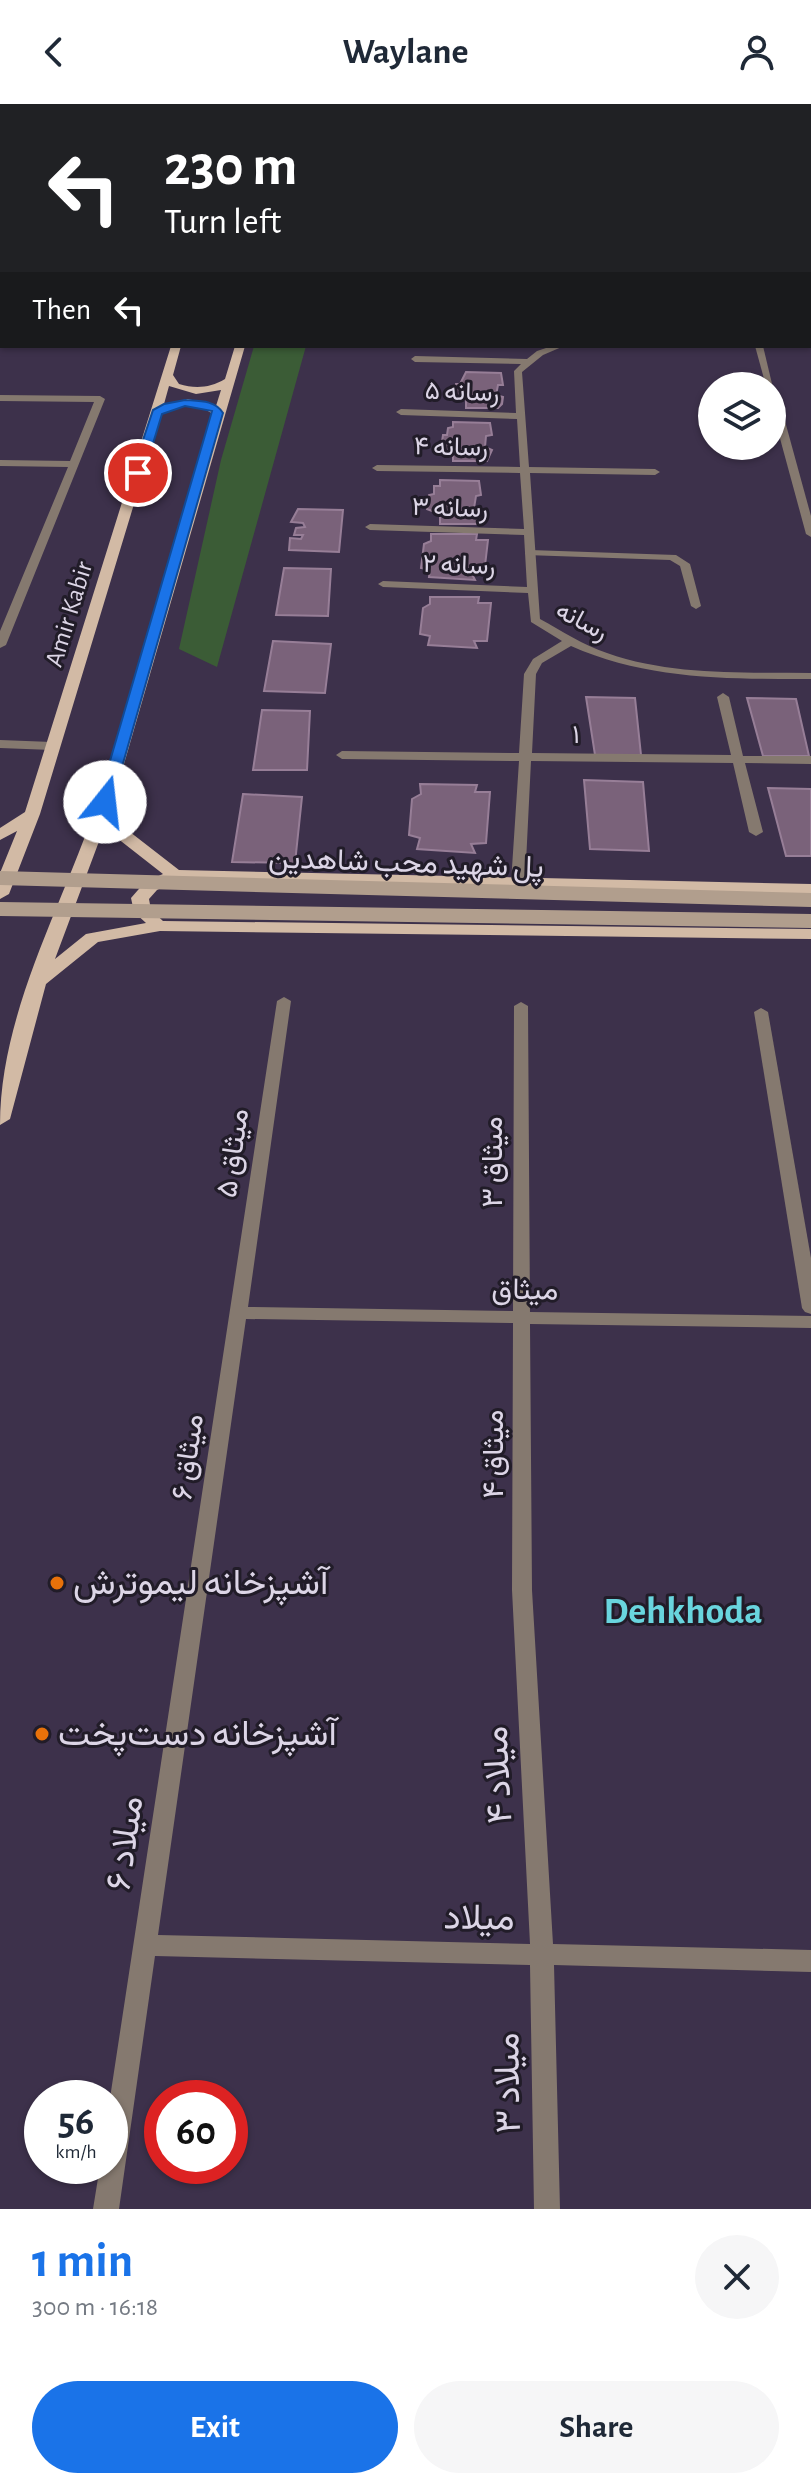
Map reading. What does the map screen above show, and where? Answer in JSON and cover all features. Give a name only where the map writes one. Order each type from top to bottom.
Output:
[{"type":"main road","name":"Amir Kabir","points":[[0,894],[32,814],[175,348]]},
{"type":"main road","points":[[0,1119],[38,982],[105,802],[239,348]]},
{"type":"main road","points":[[168,377],[175,386],[189,390],[217,388],[231,380]]},
{"type":"main road","points":[[157,412],[176,404],[195,403],[211,406],[218,413]]},
{"type":"main road","points":[[105,802],[123,835],[175,875]]},
{"type":"main road","points":[[0,835],[32,814]]},
{"type":"main road","points":[[160,926],[143,912],[140,898],[151,886],[175,875],[811,889]]},
{"type":"main road","name":"پل شهید محب شاهدین","points":[[0,878],[811,900]]},
{"type":"main road","name":"پل شهید محب شاهدین","points":[[0,909],[811,921]]},
{"type":"main road","points":[[38,982],[92,938],[160,926],[811,934]]},
{"type":"street","points":[[415,359],[528,362],[554,348]]},
{"type":"street","points":[[760,348],[766,372]]},
{"type":"street","name":"رسانه","points":[[528,362],[518,371],[535,620],[569,642],[618,663],[665,672],[811,676]]},
{"type":"street","points":[[0,398],[100,399],[0,645]]},
{"type":"street","name":"رسانه ۵","points":[[401,412],[521,416]]},
{"type":"street","points":[[786,443],[811,534]]},
{"type":"street","points":[[0,463],[73,464]]},
{"type":"street","name":"رسانه ۴","points":[[377,468],[655,472]]},
{"type":"street","name":"رسانه ۳","points":[[370,527],[529,532]]},
{"type":"street","points":[[530,553],[672,557],[685,564],[696,606]]},
{"type":"street","name":"رسانه ۲","points":[[383,584],[533,590]]},
{"type":"street","points":[[518,883],[530,674],[537,661],[569,642]]},
{"type":"street","points":[[723,697],[756,832]]},
{"type":"street","points":[[0,744],[52,746]]},
{"type":"street","name":"۱","points":[[342,755],[811,760]]},
{"type":"street","name":"میثاق ۵","points":[[237,1313],[284,1001]]},
{"type":"street","name":"میثاق ۳","points":[[521,1006],[522,1318]]},
{"type":"street","points":[[761,1012],[811,1308]]},
{"type":"street","name":"میثاق","points":[[237,1313],[811,1322]]},
{"type":"street","name":"میثاق ۶","points":[[194,1609],[237,1313]]},
{"type":"street","name":"میثاق ۴","points":[[522,1318],[522,1590]]},
{"type":"street","name":"میلاد ۴","points":[[522,1590],[542,1956]]},
{"type":"street","name":"میلاد ۶","points":[[106,2209],[194,1609]]},
{"type":"street","name":"میلاد","points":[[145,1945],[811,1961]]},
{"type":"street","name":"میلاد ۳","points":[[542,1956],[547,2209]]},
{"type":"green space","points":[[253,348],[305,348],[217,667],[179,649],[221,460]]},
{"type":"building","points":[[466,372],[501,373],[503,385],[498,385],[496,395],[503,397],[498,408],[466,408],[466,400],[454,396],[456,384],[460,384]]},
{"type":"building","points":[[453,422],[490,423],[492,435],[486,436],[485,447],[492,450],[487,461],[453,461],[453,452],[441,448],[443,435],[447,435]]},
{"type":"building","points":[[440,480],[479,481],[481,495],[476,496],[474,508],[482,511],[476,524],[440,524],[440,514],[427,509],[429,495],[434,494],[434,486],[440,486]]},
{"type":"building","points":[[298,509],[343,510],[339,552],[289,550],[290,538],[301,539],[303,535],[294,535],[296,528],[305,527],[303,523],[291,522]]},
{"type":"building","points":[[431,534],[477,534],[476,540],[488,540],[484,574],[472,574],[475,580],[429,577],[430,570],[421,568],[424,544],[431,541]]},
{"type":"building","points":[[284,568],[331,569],[328,616],[276,615]]},
{"type":"building","points":[[430,597],[479,597],[478,603],[491,603],[487,641],[474,641],[477,648],[428,645],[430,636],[420,634],[423,608],[430,604]]},
{"type":"building","points":[[273,641],[331,644],[325,693],[264,691]]},
{"type":"building","points":[[586,697],[635,698],[641,755],[595,755]]},
{"type":"building","points":[[747,698],[796,699],[809,756],[763,756]]},
{"type":"building","points":[[262,710],[310,711],[307,770],[253,770]]},
{"type":"building","points":[[584,780],[643,782],[649,851],[590,849]]},
{"type":"building","points":[[420,784],[477,785],[475,792],[490,792],[486,843],[471,844],[475,853],[417,849],[420,838],[409,835],[412,799],[421,794]]},
{"type":"building","points":[[768,788],[811,789],[811,856],[786,856]]},
{"type":"building","points":[[243,794],[302,797],[295,863],[232,862]]},
{"type":"place","name":"آشپزخانه لیموترش","points":[[57,1583]]},
{"type":"place","name":"آشپزخانه دست‌پخت","points":[[42,1734]]},
{"type":"district","name":"Dehkhoda","points":[[683,1612]]},
{"type":"route","points":[[105,802],[218,413],[216,409],[204,404],[185,403],[157,412],[138,473]]}]
